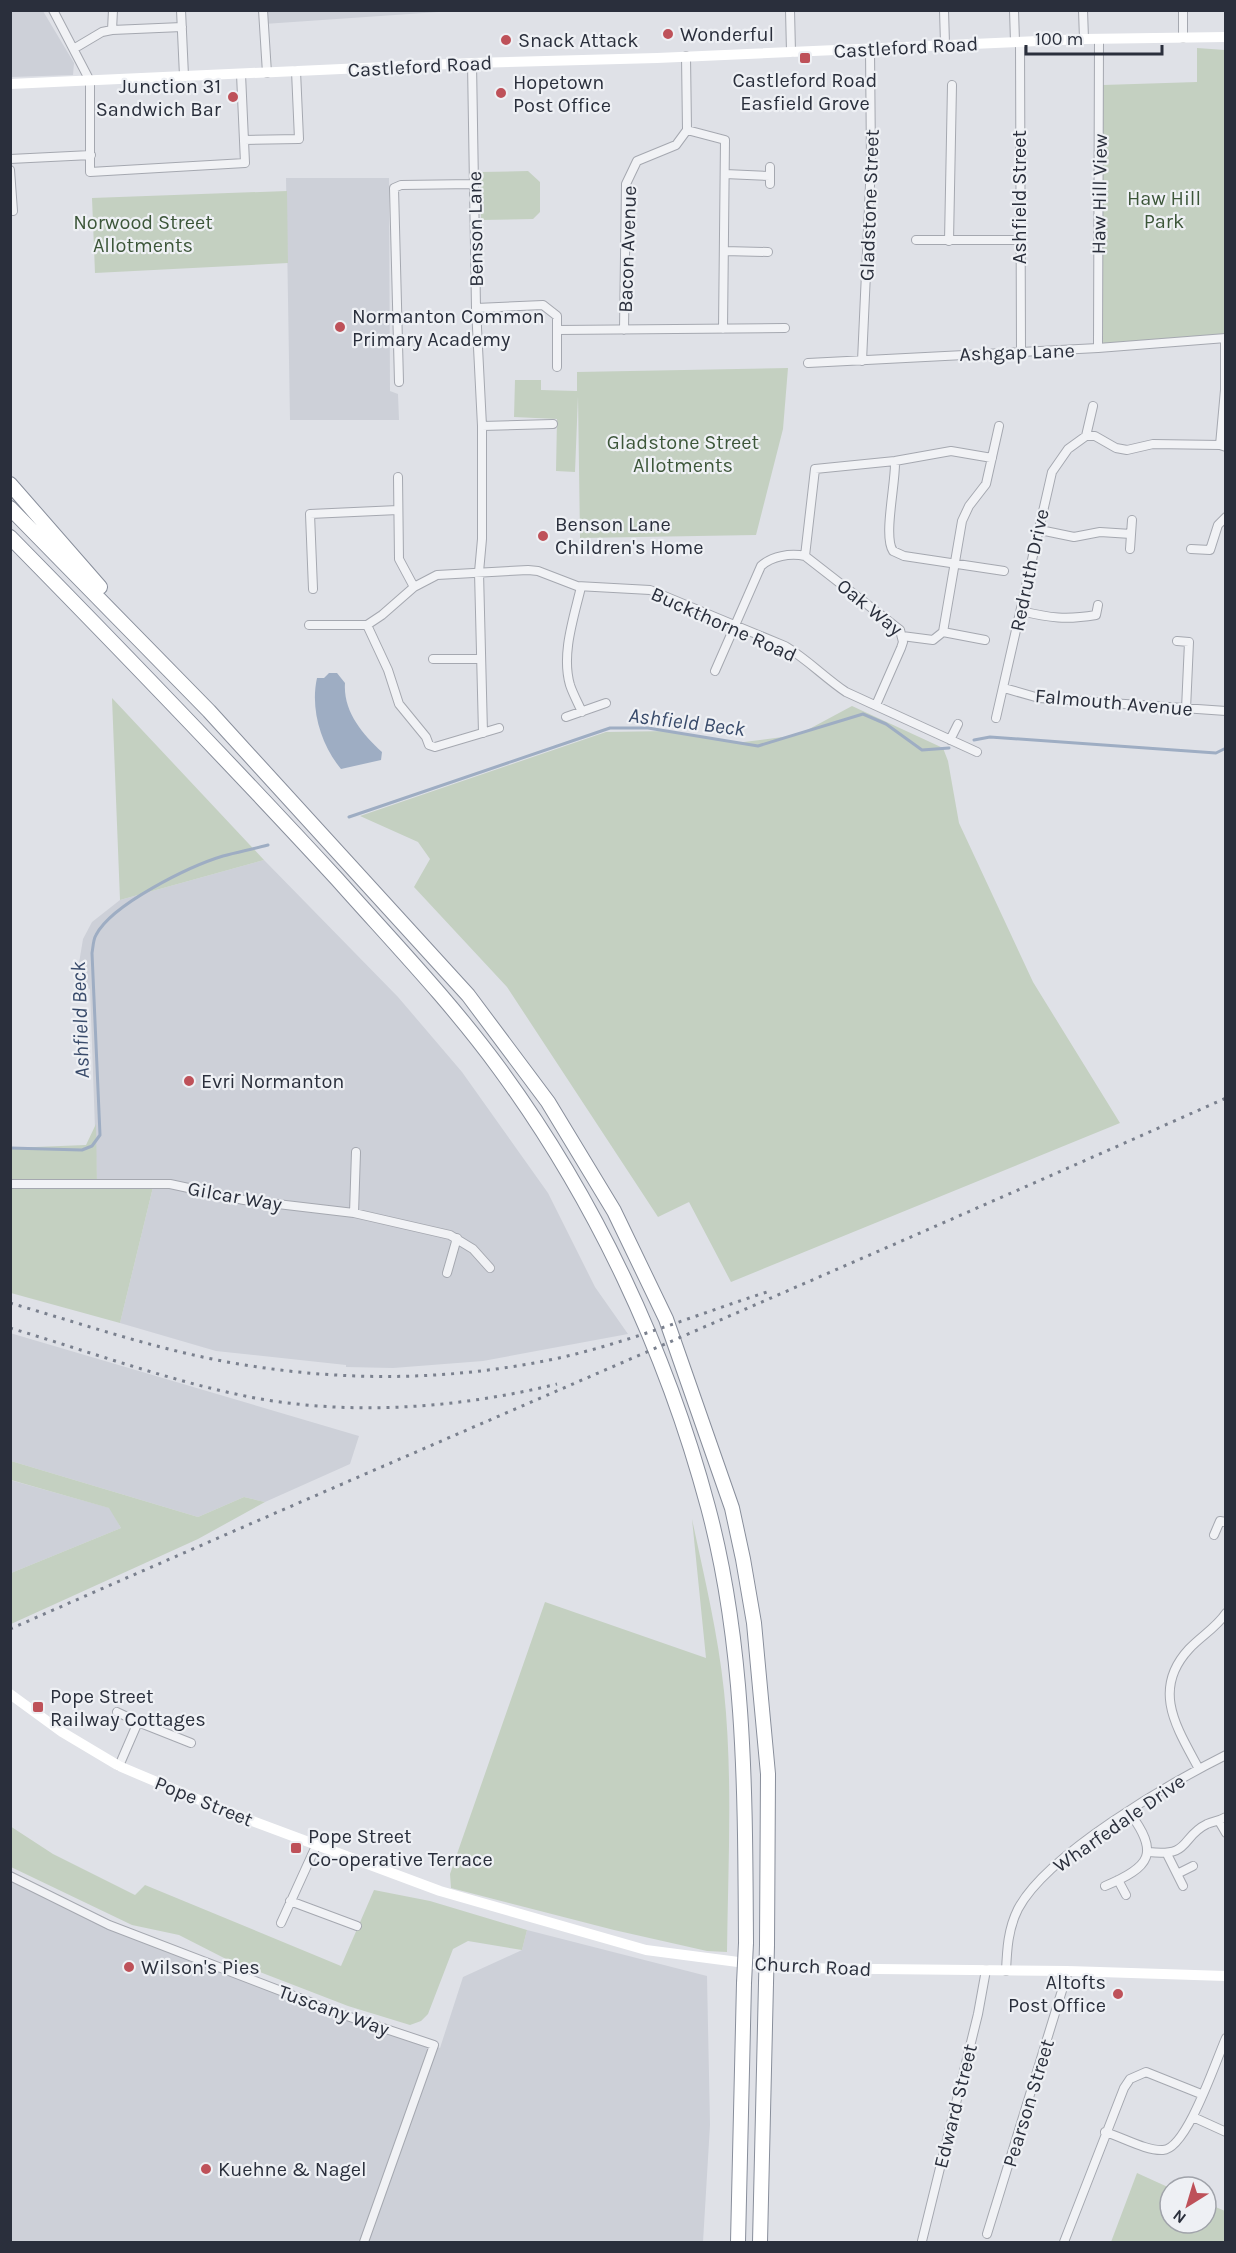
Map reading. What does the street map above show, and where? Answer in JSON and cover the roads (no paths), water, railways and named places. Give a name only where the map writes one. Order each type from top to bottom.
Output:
[{"type":"highway","points":[[10,484],[209,711],[468,994],[510,1049],[587,1163],[614,1211],[666,1319],[732,1508],[754,1623],[768,1774],[767,1945],[760,2242]]},
{"type":"highway","points":[[10,508],[209,711]]},
{"type":"highway","points":[[10,537],[291,830],[463,1021],[537,1124],[608,1244],[636,1302],[685,1429],[709,1510],[722,1571],[741,1702],[745,1784],[746,1943],[738,2242]]},
{"type":"street","points":[[53,10],[75,48],[90,81],[90,172],[245,163],[241,74]]},
{"type":"street","points":[[112,10],[112,30]]},
{"type":"street","points":[[181,10],[184,76]]},
{"type":"street","points":[[263,10],[267,73]]},
{"type":"street","points":[[790,10],[791,52]]},
{"type":"street","points":[[944,10],[945,44]]},
{"type":"street","name":"Ashfield Street","points":[[1014,10],[1017,42],[1021,351]]},
{"type":"street","points":[[1083,10],[1084,39]]},
{"type":"street","points":[[1183,10],[1183,38]]},
{"type":"street","points":[[75,48],[102,32],[112,30],[182,27]]},
{"type":"street","name":"Castleford Road","points":[[10,84],[945,44],[1226,37]]},
{"type":"street","name":"Haw Hill View","points":[[1098,348],[1099,39]]},
{"type":"street","name":"Gladstone Street","points":[[862,361],[871,163],[870,49]]},
{"type":"street","points":[[686,56],[687,130],[725,140],[723,329]]},
{"type":"street","name":"Benson Lane","points":[[472,63],[476,308],[482,426],[482,539],[479,572],[483,733]]},
{"type":"street","points":[[244,140],[299,139],[296,71]]},
{"type":"street","points":[[949,241],[952,85]]},
{"type":"street","name":"Bacon Avenue","points":[[624,330],[626,184],[630,171],[637,160],[676,145],[687,130]]},
{"type":"street","points":[[10,159],[91,155]]},
{"type":"street","points":[[725,174],[770,180],[770,167]]},
{"type":"street","points":[[10,170],[14,211]]},
{"type":"street","points":[[399,382],[394,188],[401,185],[474,184]]},
{"type":"street","points":[[916,240],[1020,240]]},
{"type":"street","points":[[724,251],[768,252]]},
{"type":"street","points":[[476,308],[543,305],[557,316],[557,367]]},
{"type":"street","points":[[557,330],[785,328]]},
{"type":"street","points":[[1093,406],[1086,436],[1095,436],[1116,448],[1127,450],[1153,444],[1223,446],[1225,338]]},
{"type":"street","name":"Ashgap Lane","points":[[808,363],[1098,348],[1225,338]]},
{"type":"street","points":[[482,426],[553,424]]},
{"type":"street","points":[[985,640],[943,632],[962,521],[969,506],[986,484],[999,426]]},
{"type":"street","name":"Redruth Drive","points":[[996,718],[1052,472],[1068,449],[1086,436]]},
{"type":"street","points":[[715,671],[761,566],[779,557],[805,556],[815,469],[895,461],[951,451],[992,458]]},
{"type":"street","points":[[895,461],[896,479],[889,537],[890,547],[904,556],[1004,571]]},
{"type":"street","points":[[398,477],[399,559],[414,587]]},
{"type":"street","points":[[313,589],[310,514],[398,510]]},
{"type":"street","points":[[1191,549],[1210,550],[1218,525],[1226,517]]},
{"type":"street","points":[[1130,549],[1132,520]]},
{"type":"street","points":[[1040,530],[1074,537],[1100,531],[1131,534]]},
{"type":"street","name":"Oak Way","points":[[805,556],[894,623],[902,636],[933,640],[943,632]]},
{"type":"street","name":"Buckthorne Road","points":[[367,625],[414,587],[437,575],[538,571],[581,587],[650,590],[733,627],[785,646],[800,655],[828,680],[846,692],[977,752]]},
{"type":"street","points":[[581,587],[569,639],[568,669],[570,684],[582,711]]},
{"type":"street","points":[[1021,611],[1058,620],[1072,619],[1096,615],[1098,605]]},
{"type":"street","points":[[309,625],[367,625],[388,670],[399,704],[426,736],[429,745],[435,747],[499,728]]},
{"type":"street","points":[[876,705],[901,648],[902,636]]},
{"type":"street","points":[[1177,641],[1190,642],[1186,709]]},
{"type":"street","points":[[433,659],[480,659]]},
{"type":"street","name":"Falmouth Avenue","points":[[1004,688],[1039,698],[1226,711]]},
{"type":"street","points":[[566,717],[606,703]]},
{"type":"street","points":[[950,740],[958,724]]},
{"type":"street","points":[[354,1213],[356,1152]]},
{"type":"street","name":"Gilcar Way","points":[[10,1184],[170,1184],[244,1200],[354,1213],[438,1230],[457,1238],[473,1249],[490,1268]]},
{"type":"street","points":[[447,1274],[457,1238]]},
{"type":"street","points":[[1214,1534],[1220,1521],[1226,1522]]},
{"type":"street","points":[[1198,1769],[1174,1720],[1169,1701],[1170,1688],[1178,1664],[1189,1649],[1225,1617]]},
{"type":"street","name":"Pope Street","points":[[10,1694],[62,1732],[118,1766],[316,1846],[411,1881]]},
{"type":"street","points":[[117,1712],[191,1743]]},
{"type":"street","points":[[118,1766],[138,1722]]},
{"type":"street","name":"Wharfedale Drive","points":[[1006,1971],[1007,1939],[1018,1910],[1030,1890],[1068,1854],[1129,1812],[1198,1769],[1226,1755]]},
{"type":"street","points":[[1105,1886],[1138,1868],[1149,1851],[1148,1840],[1129,1812]]},
{"type":"street","points":[[1149,1851],[1167,1854],[1183,1847],[1206,1824],[1222,1819],[1226,1833]]},
{"type":"street","points":[[281,1923],[316,1846]]},
{"type":"street","points":[[1167,1854],[1183,1886]]},
{"type":"street","points":[[1177,1874],[1193,1866]]},
{"type":"street","name":"Tuscany Way","points":[[10,1876],[47,1897],[109,1925],[341,2014],[434,2045],[364,2242]]},
{"type":"street","points":[[1118,1880],[1126,1895]]},
{"type":"street","name":"Church Road","points":[[411,1881],[646,1950],[784,1968],[1068,1971],[1226,1976]]},
{"type":"street","points":[[290,1901],[357,1926]]},
{"type":"street","name":"Edward Street","points":[[922,2241],[978,2014],[986,1970]]},
{"type":"street","name":"Pearson Street","points":[[987,2234],[1068,1971]]},
{"type":"street","points":[[1105,2132],[1162,2150],[1171,2148],[1179,2141],[1193,2117],[1226,2038]]},
{"type":"street","points":[[1064,2242],[1124,2088],[1137,2074],[1146,2072],[1201,2094]]},
{"type":"street","points":[[1193,2117],[1226,2132]]},
{"type":"water","points":[[329,673],[337,673],[345,683],[347,703],[355,721],[382,752],[381,760],[341,769],[328,749],[316,714],[315,690],[317,678],[324,678]]},
{"type":"waterway","name":"Ashfield Beck","points":[[349,817],[610,728],[648,728],[758,746],[863,714],[886,724],[922,750],[949,748]]},
{"type":"waterway","name":"Ashfield Beck","points":[[974,740],[990,737],[1216,753],[1226,748]]},
{"type":"waterway","name":"Ashfield Beck","points":[[10,1148],[82,1150],[92,1146],[100,1135],[92,953],[95,937],[105,923],[135,899],[191,868],[223,856],[268,845]]},
{"type":"railway","points":[[10,1629],[1226,1098]]},
{"type":"railway","points":[[10,1303],[124,1337],[210,1359],[319,1374],[399,1376],[479,1371],[559,1358],[638,1336],[767,1292]]},
{"type":"railway","points":[[10,1328],[193,1384],[292,1404],[368,1408],[407,1407],[483,1399],[557,1384]]},
{"type":"place","name":"Wonderful","points":[[668,34]]},
{"type":"place","name":"Snack Attack","points":[[506,40]]},
{"type":"place","name":"Castleford Road Easfield Grove","points":[[805,58]]},
{"type":"place","name":"Hopetown Post Office","points":[[501,93]]},
{"type":"place","name":"Junction 31 Sandwich Bar","points":[[233,97]]},
{"type":"place","name":"Normanton Common Primary Academy","points":[[340,327]]},
{"type":"place","name":"Benson Lane Children's Home","points":[[543,536]]},
{"type":"place","name":"Evri Normanton","points":[[189,1081]]},
{"type":"place","name":"Pope Street Railway Cottages","points":[[38,1707]]},
{"type":"place","name":"Pope Street Co-operative Terrace","points":[[296,1848]]},
{"type":"place","name":"Wilson's Pies","points":[[129,1967]]},
{"type":"place","name":"Altofts Post Office","points":[[1118,1994]]},
{"type":"place","name":"Kuehne & Nagel","points":[[206,2169]]},
{"type":"park label","name":"Haw Hill Park","points":[[1164,210]]},
{"type":"park label","name":"Norwood Street Allotments","points":[[143,234]]},
{"type":"park label","name":"Gladstone Street Allotments","points":[[683,454]]}]
